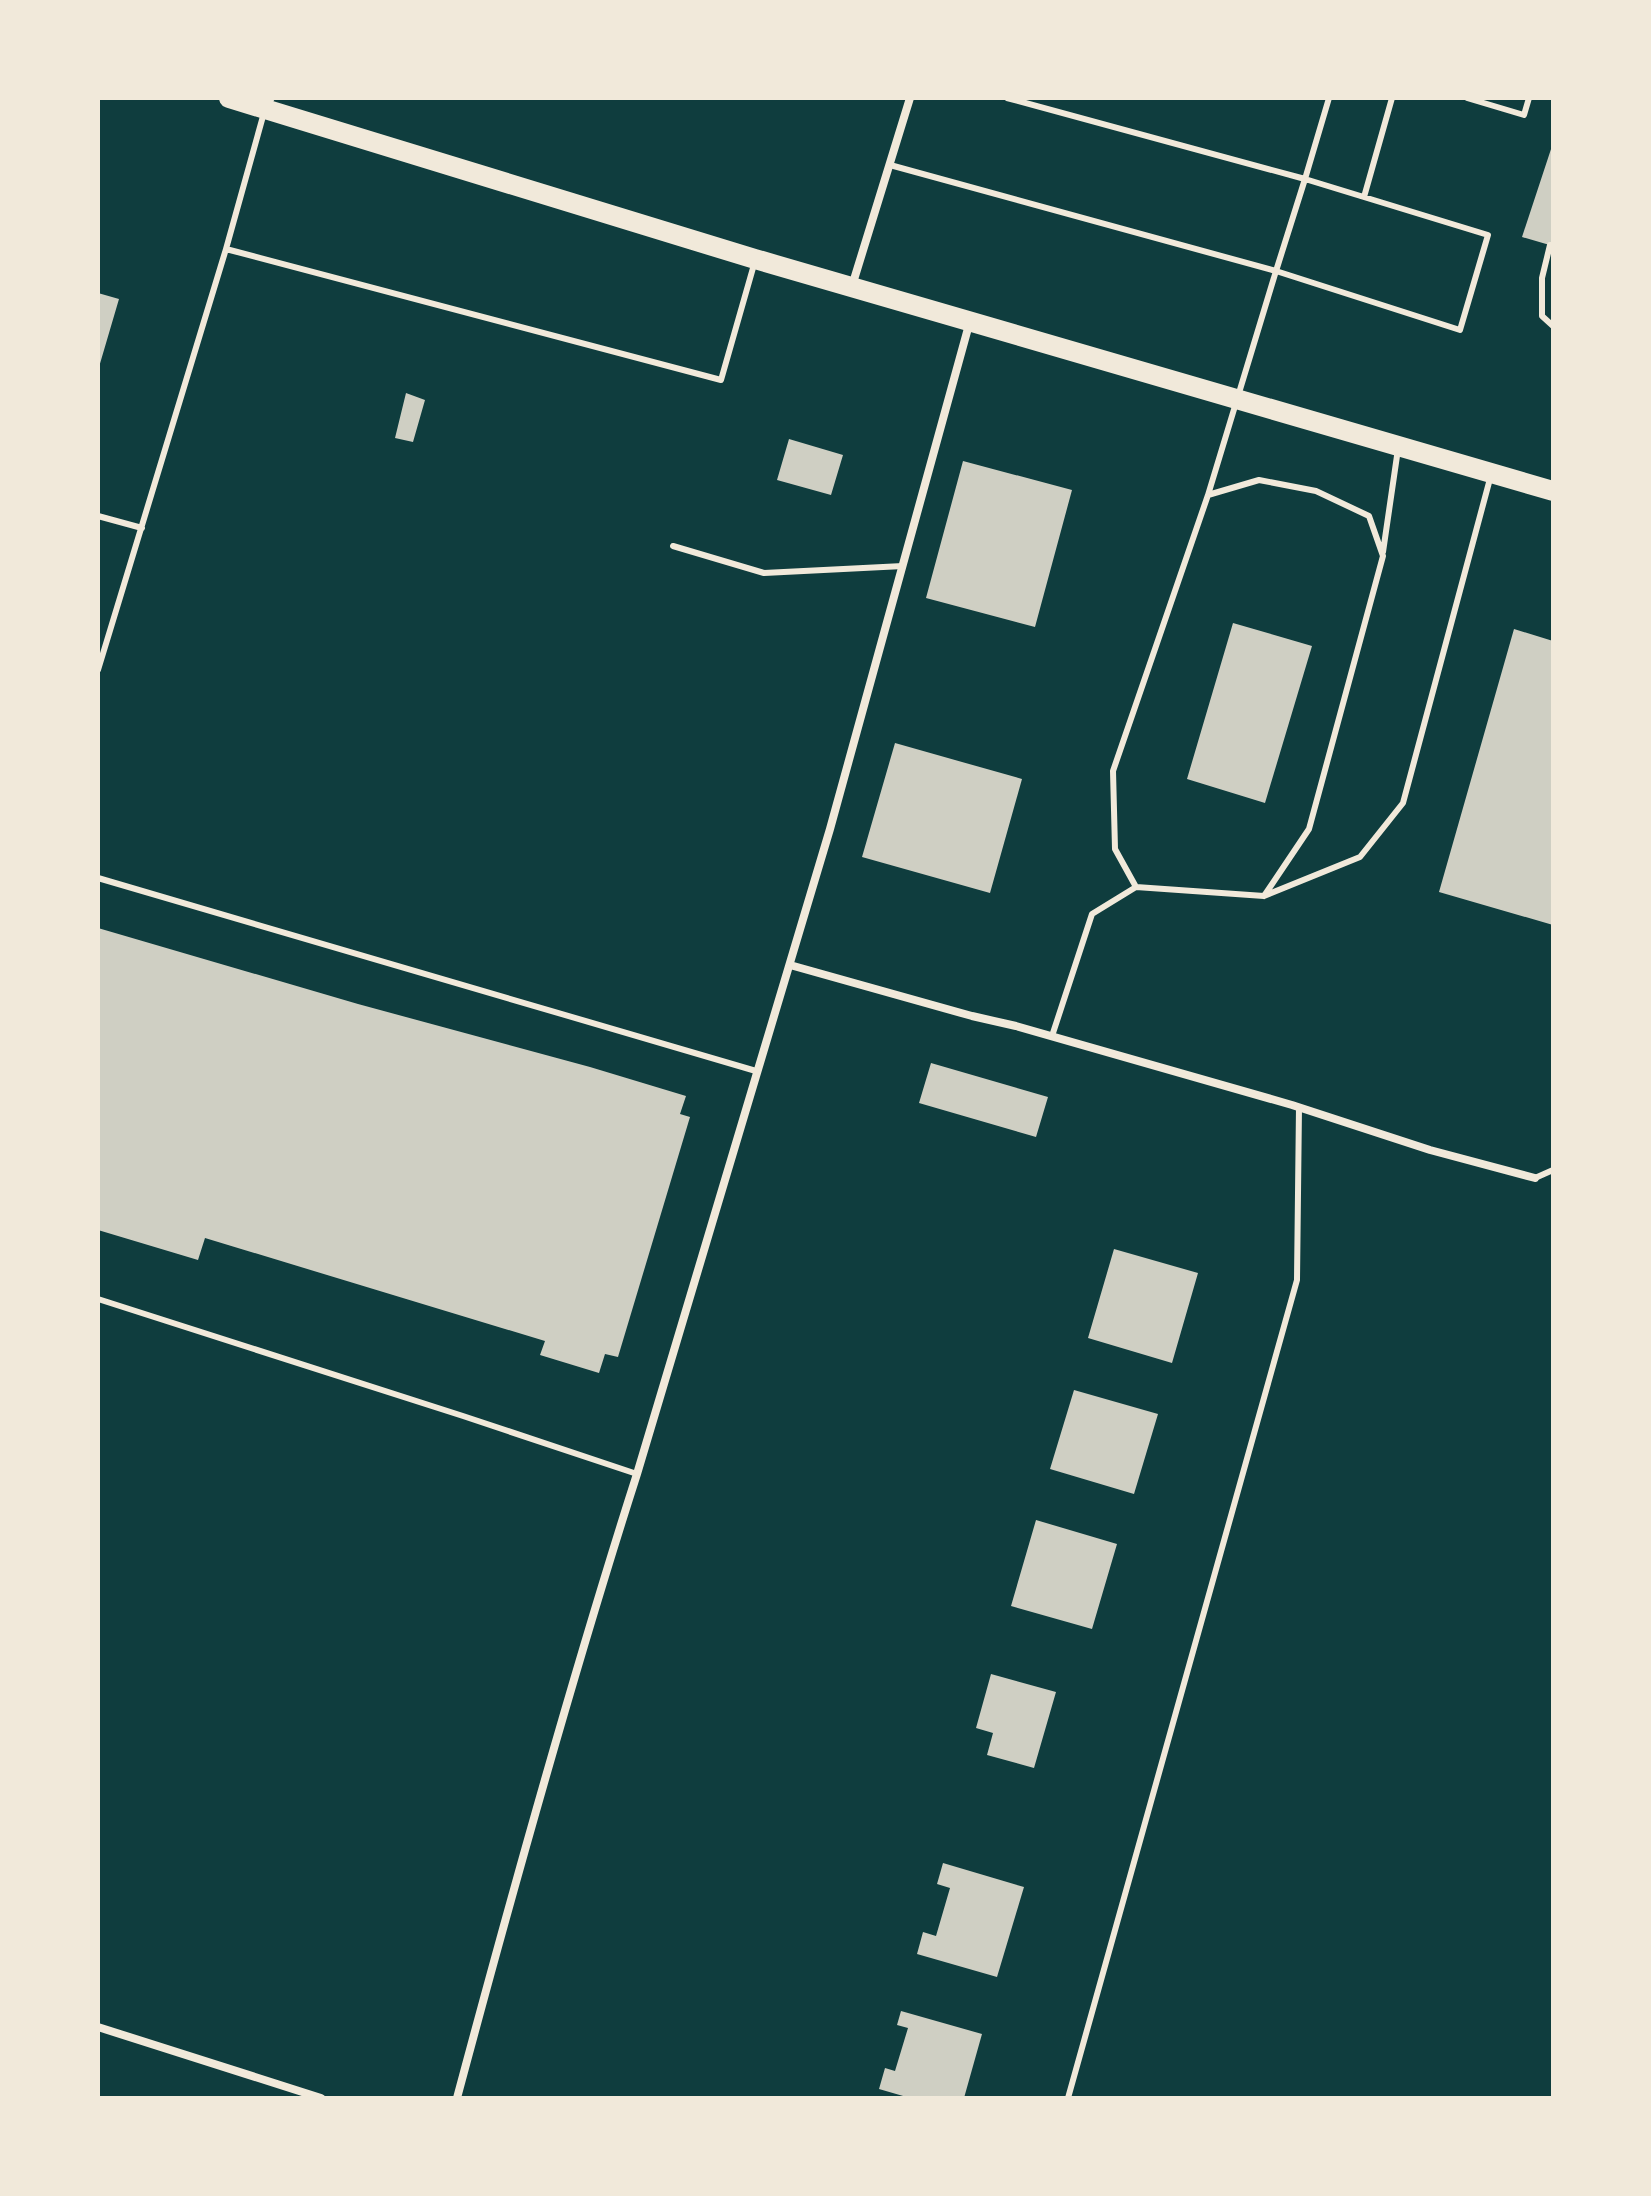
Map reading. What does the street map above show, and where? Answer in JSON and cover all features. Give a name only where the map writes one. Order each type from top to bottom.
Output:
[{"type":"main road","points":[[229,98],[268,104],[755,259],[1553,491]]},
{"type":"street","points":[[852,286],[910,98]]},
{"type":"street","points":[[457,2098],[600,1591],[790,965],[970,320]]},
{"type":"street","points":[[790,965],[1052,1036],[1299,1107],[1430,1150],[1535,1178]]},
{"type":"street","points":[[98,2027],[321,2098]]},
{"type":"lane","points":[[890,165],[1276,271],[1460,330],[1488,235],[1305,179],[1007,98]]},
{"type":"lane","points":[[1136,887],[1115,849],[1113,771],[1208,495],[1329,98]]},
{"type":"lane","points":[[1364,197],[1392,98]]},
{"type":"lane","points":[[1467,98],[1524,115],[1529,98]]},
{"type":"lane","points":[[98,670],[268,104]]},
{"type":"lane","points":[[1550,245],[1542,278],[1542,316],[1553,326]]},
{"type":"lane","points":[[226,249],[721,380],[755,259]]},
{"type":"lane","points":[[1264,896],[1309,829],[1383,556],[1398,446]]},
{"type":"lane","points":[[1052,1036],[1092,914],[1136,887],[1264,896],[1360,857],[1403,803],[1492,473]]},
{"type":"lane","points":[[1208,495],[1259,480],[1316,491],[1369,516],[1383,556]]},
{"type":"lane","points":[[98,516],[142,528]]},
{"type":"lane","points":[[673,546],[764,573],[903,566]]},
{"type":"lane","points":[[98,878],[756,1071]]},
{"type":"lane","points":[[1068,2098],[1297,1280],[1299,1107]]},
{"type":"lane","points":[[1535,1178],[1553,1170]]},
{"type":"lane","points":[[98,1299],[637,1474]]},
{"type":"building","points":[[1553,143],[1553,246],[1522,237]]},
{"type":"building","points":[[98,293],[119,299],[99,367],[98,367]]},
{"type":"building","points":[[406,393],[425,400],[413,442],[395,438]]},
{"type":"building","points":[[789,439],[843,455],[831,495],[777,480]]},
{"type":"building","points":[[963,461],[1072,490],[1035,627],[926,598]]},
{"type":"building","points":[[1233,623],[1312,646],[1265,803],[1187,779]]},
{"type":"building","points":[[1514,629],[1553,641],[1553,925],[1439,892]]},
{"type":"building","points":[[895,743],[1022,779],[990,893],[862,857]]},
{"type":"building","points":[[98,928],[686,1096],[680,1114],[690,1117],[618,1357],[605,1354],[599,1373],[540,1355],[545,1341],[205,1238],[198,1260],[98,1230]]},
{"type":"building","points":[[931,1063],[1048,1097],[1036,1137],[919,1103]]},
{"type":"building","points":[[1114,1249],[1198,1273],[1172,1363],[1088,1338]]},
{"type":"building","points":[[1074,1390],[1158,1414],[1134,1494],[1050,1469]]},
{"type":"building","points":[[1036,1520],[1117,1544],[1092,1629],[1011,1606]]},
{"type":"building","points":[[991,1674],[1056,1692],[1034,1768],[987,1755],[993,1733],[976,1728]]},
{"type":"building","points":[[943,1863],[1024,1887],[997,1977],[917,1954],[923,1932],[936,1936],[950,1888],[937,1884]]},
{"type":"building","points":[[901,2011],[982,2034],[964,2098],[910,2098],[879,2089],[885,2068],[895,2071],[908,2028],[897,2025]]}]
